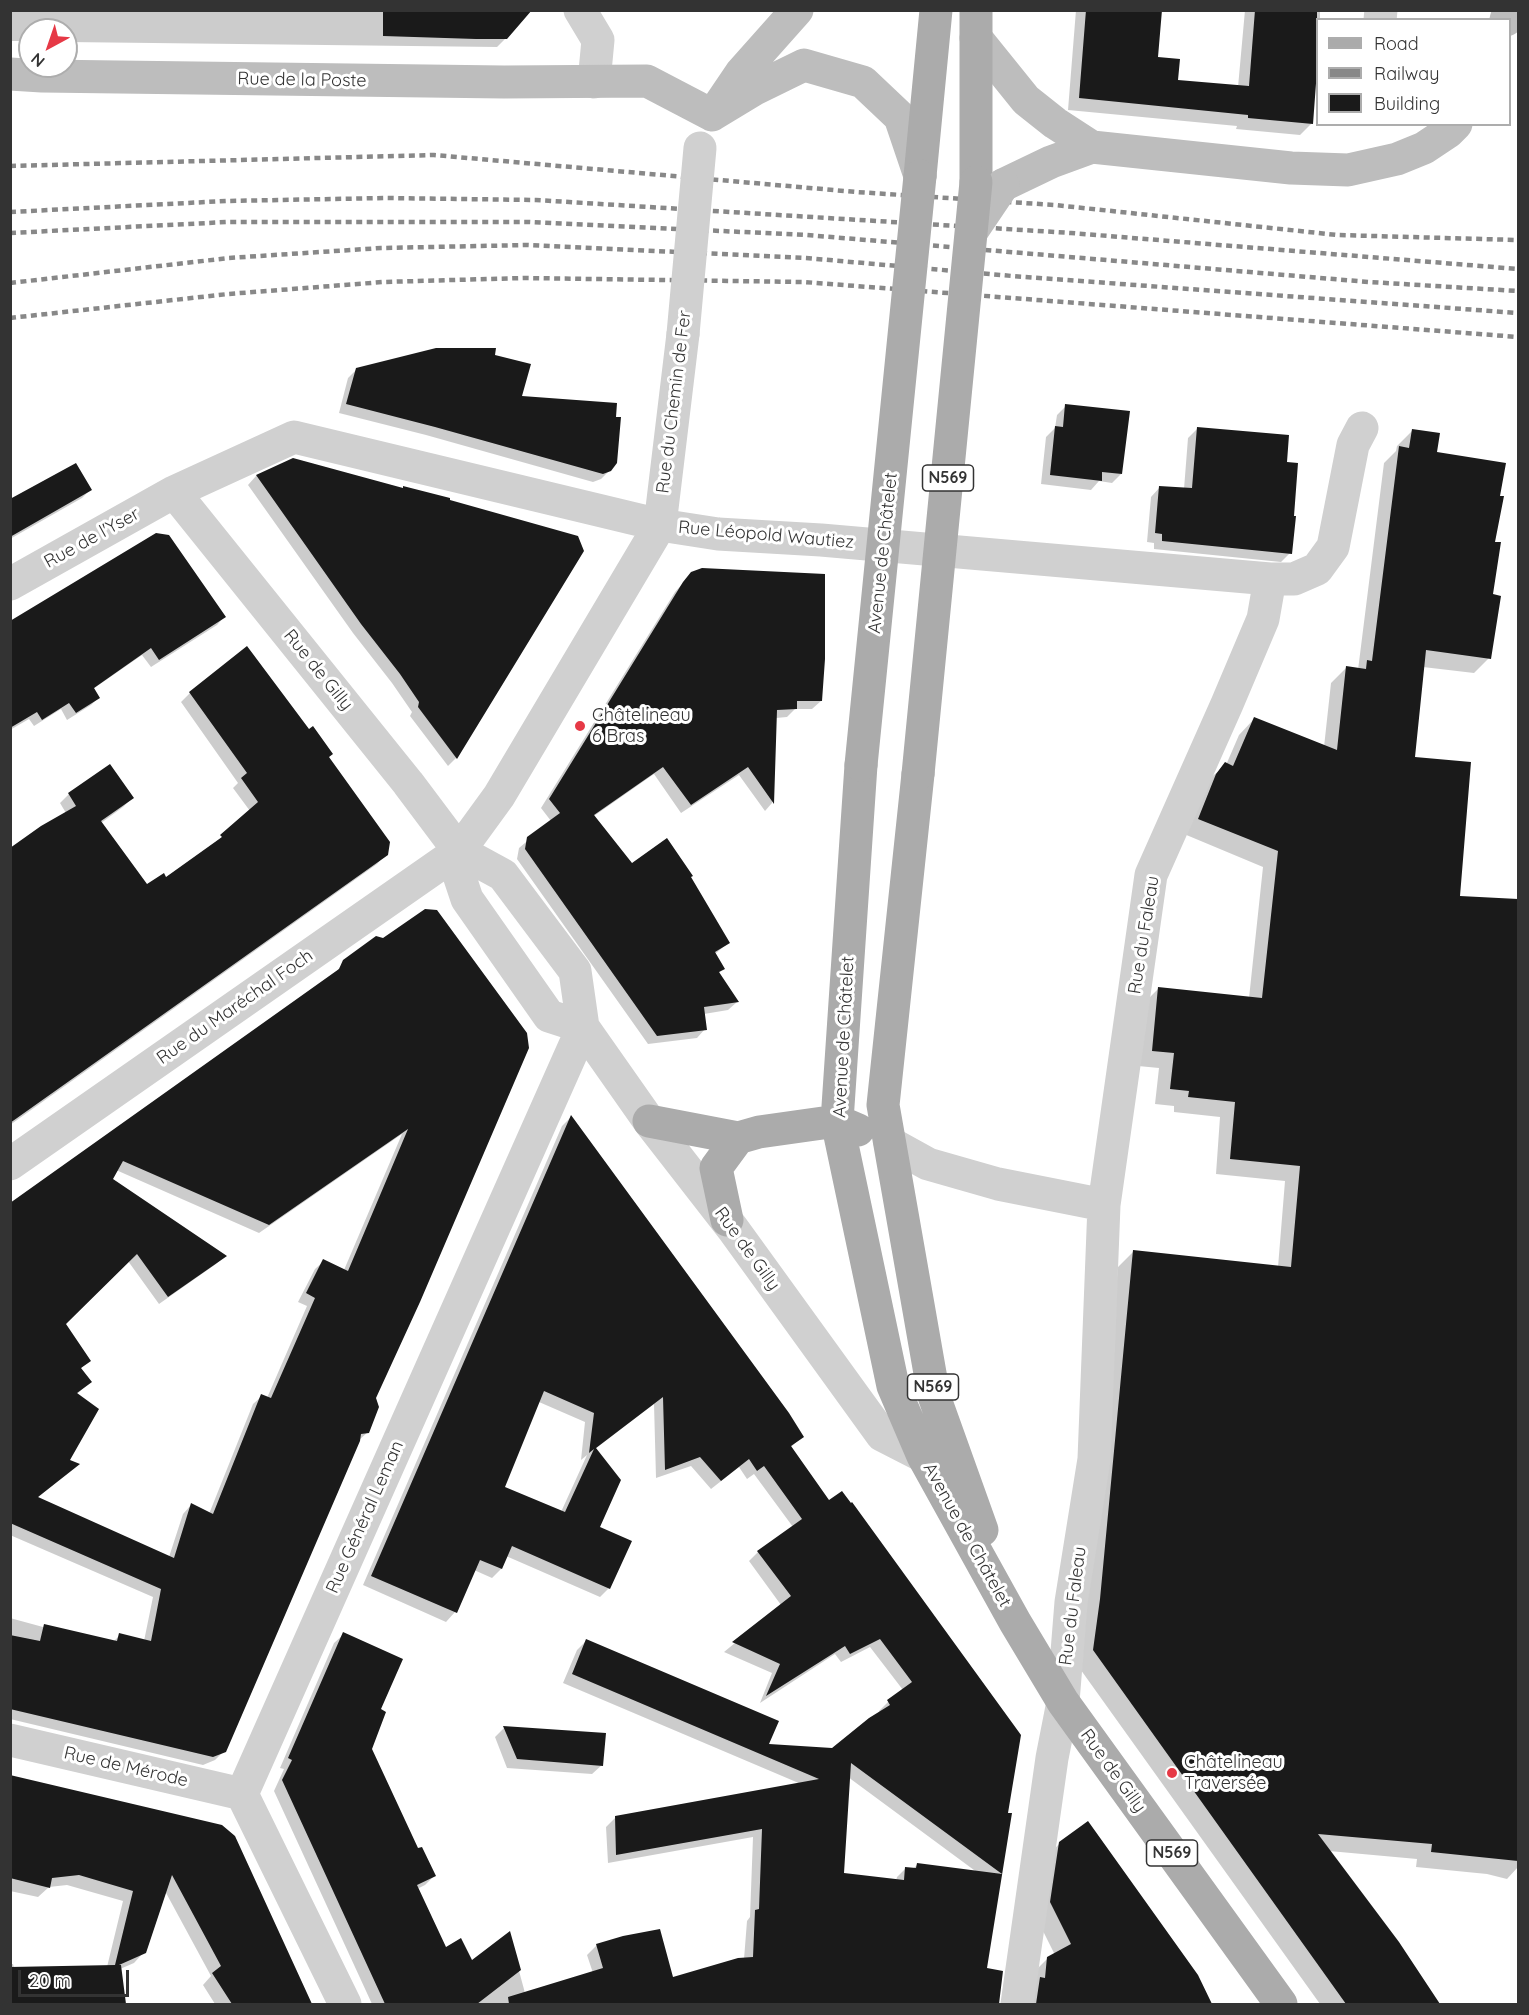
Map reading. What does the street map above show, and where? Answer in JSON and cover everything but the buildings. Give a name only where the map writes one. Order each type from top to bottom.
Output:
[{"type":"main road","name":"Avenue de Châtelet","points":[[936,10],[861,765],[837,1121],[893,1386],[923,1456],[1015,1622]]},
{"type":"main road","name":"Avenue de Châtelet","points":[[976,24],[989,183],[972,231],[883,1105],[934,1396],[1015,1622]]},
{"type":"main road","points":[[650,1121],[738,1138],[759,1132],[837,1121],[890,1143]]},
{"type":"main road","points":[[727,1220],[716,1168],[738,1138]]},
{"type":"main road","name":"Rue de Gilly","points":[[1015,1622],[1063,1702],[1281,2004]]},
{"type":"street","points":[[580,10],[598,40],[594,82]]},
{"type":"street","points":[[712,116],[741,73],[797,10]]},
{"type":"street","points":[[976,24],[1026,100],[1055,123],[1092,147]]},
{"type":"street","points":[[712,116],[755,89],[804,65],[853,79],[862,82],[900,117],[920,176]]},
{"type":"street","name":"Rue de la Poste","points":[[10,74],[647,81],[712,116]]},
{"type":"street","name":"Rue du Chemin de Fer","points":[[459,851],[499,796],[660,525],[683,334],[700,148],[712,116]]},
{"type":"street","points":[[989,183],[1092,147],[1291,168],[1348,171],[1397,159],[1424,148],[1454,126]]},
{"type":"street","name":"Rue Léopold Wautiez","points":[[174,492],[294,437],[660,525],[718,534],[821,540],[1270,579],[1294,579],[1317,568],[1333,547],[1353,445],[1362,428]]},
{"type":"street","name":"Rue de l'Yser","points":[[10,584],[174,492]]},
{"type":"street","name":"Rue de Gilly","points":[[174,492],[408,783],[459,851],[503,875],[575,971],[584,1027],[650,1121],[727,1220],[882,1435],[923,1456]]},
{"type":"street","name":"Rue du Faleau","points":[[1017,2004],[1052,1758],[1063,1702],[1071,1602],[1094,1459],[1104,1205],[1151,875],[1263,619],[1270,579]]},
{"type":"street","points":[[459,851],[459,875],[467,899],[549,1017],[584,1027]]},
{"type":"street","name":"Rue du Maréchal Foch","points":[[10,1164],[459,851]]},
{"type":"street","name":"Rue Général Leman","points":[[242,1794],[584,1027]]},
{"type":"street","points":[[890,1143],[928,1164],[998,1184],[1104,1205]]},
{"type":"street","name":"Rue de Mérode","points":[[10,1740],[242,1794]]},
{"type":"street","points":[[242,1794],[345,2004]]},
{"type":"railway","points":[[10,166],[434,155],[856,192],[1055,205],[1337,235],[1518,240]]},
{"type":"railway","points":[[10,212],[226,201],[385,198],[536,200],[1071,233],[1518,269]]},
{"type":"railway","points":[[10,233],[227,222],[528,222],[807,235],[1369,282],[1518,291]]},
{"type":"railway","points":[[10,283],[229,258],[381,248],[528,245],[806,258],[1012,276],[1518,313]]},
{"type":"railway","points":[[10,318],[228,294],[383,282],[524,278],[804,282],[1518,337]]},
{"type":"place","name":"Châtelineau 6 Bras","points":[[580,726]]},
{"type":"place","name":"Châtelineau Traversée","points":[[1172,1773]]}]
